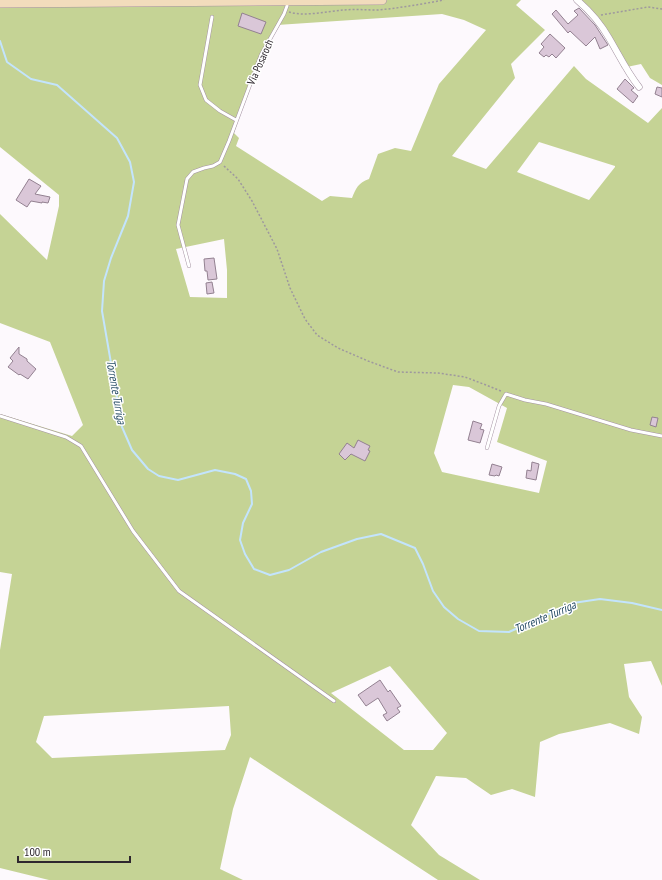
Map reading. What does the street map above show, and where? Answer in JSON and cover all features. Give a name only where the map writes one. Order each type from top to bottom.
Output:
[{"type":"main road","points":[[0,3],[382,0]]},
{"type":"street","points":[[577,0],[594,16],[609,37],[628,72],[639,87]]},
{"type":"lane","name":"Via Posaroch","points":[[220,162],[260,55],[287,6]]},
{"type":"lane","points":[[212,17],[200,85],[206,100],[220,111],[236,120]]},
{"type":"lane","points":[[189,266],[178,225],[187,179],[193,172],[213,166],[220,162]]},
{"type":"lane","points":[[487,448],[499,406],[506,394],[525,400],[546,404],[631,430],[662,436]]},
{"type":"lane","points":[[0,416],[66,437],[81,446],[133,531],[179,591],[334,701]]},
{"type":"path","points":[[594,16],[648,7],[662,9]]},
{"type":"path","points":[[220,162],[238,179],[252,202],[277,249],[290,288],[305,320],[317,335],[338,348],[398,372],[465,377],[486,384],[506,394]]},
{"type":"green space","points":[[0,0],[521,0],[516,5],[545,30],[511,64],[515,78],[452,156],[486,169],[574,66],[586,79],[648,123],[662,108],[662,686],[651,661],[624,664],[629,697],[642,717],[639,734],[610,723],[559,734],[540,742],[535,797],[512,789],[491,795],[466,778],[436,776],[411,825],[439,855],[480,880],[438,880],[250,757],[233,809],[220,869],[243,880],[49,880],[0,868],[0,650],[12,574],[0,572],[0,414],[72,436],[83,425],[50,342],[0,323],[0,214],[47,260],[59,206],[59,195],[0,147]],"holes":[[[442,14],[464,20],[486,30],[439,84],[411,151],[395,148],[378,154],[369,179],[362,182],[358,186],[352,198],[330,196],[322,201],[236,146],[239,138],[234,133],[254,72],[277,25]],[[539,142],[615,166],[589,200],[517,172]],[[224,239],[227,270],[227,298],[190,297],[176,249]],[[453,385],[469,387],[507,408],[497,442],[547,461],[539,493],[442,472],[434,453]],[[390,666],[447,733],[433,750],[404,750],[331,693]],[[229,706],[231,735],[225,750],[52,758],[36,742],[44,716]]]},
{"type":"green space","points":[[580,0],[662,0],[662,85],[650,78],[641,64],[622,68],[606,30]]},
{"type":"building","points":[[579,8],[595,25],[608,45],[600,49],[595,37],[586,46],[570,31],[568,33],[552,14],[556,10],[568,24],[578,15],[574,11]]},
{"type":"building","points":[[242,13],[266,22],[261,34],[238,26]]},
{"type":"building","points":[[550,34],[565,48],[556,58],[552,54],[549,57],[546,55],[544,57],[539,53],[544,47],[541,44]]},
{"type":"building","points":[[625,79],[634,88],[631,90],[638,96],[633,103],[617,89]]},
{"type":"building","points":[[657,87],[662,88],[662,97],[655,94]]},
{"type":"building","points":[[29,179],[41,186],[35,194],[50,197],[48,203],[31,201],[27,207],[16,200]]},
{"type":"building","points":[[214,258],[217,279],[208,280],[207,271],[205,271],[204,259]]},
{"type":"building","points":[[212,282],[214,293],[207,294],[206,283]]},
{"type":"building","points":[[19,347],[19,354],[27,359],[27,361],[36,369],[28,379],[20,374],[19,375],[8,367],[13,361],[10,358]]},
{"type":"building","points":[[652,417],[658,418],[656,427],[650,425]]},
{"type":"building","points":[[473,421],[482,424],[480,429],[484,430],[480,443],[468,440]]},
{"type":"building","points":[[358,440],[370,446],[368,450],[370,451],[365,461],[351,454],[345,460],[339,454],[347,443],[354,448]]},
{"type":"building","points":[[532,462],[539,464],[536,480],[526,478],[527,470],[531,471]]},
{"type":"building","points":[[492,464],[502,467],[499,476],[489,475]]},
{"type":"building","points":[[380,680],[388,692],[390,690],[401,706],[397,708],[400,712],[387,721],[383,715],[387,713],[378,698],[366,706],[358,695]]},
{"type":"waterway","name":"Torrente Turriga","points":[[0,41],[7,62],[31,79],[57,85],[117,138],[130,162],[134,182],[128,216],[111,258],[104,281],[102,311],[122,427],[132,450],[148,469],[159,476],[178,480],[215,470],[235,474],[246,479],[251,491],[252,504],[243,523],[240,540],[245,554],[254,569],[270,575],[289,570],[321,552],[357,539],[381,534],[415,548],[423,564],[433,591],[444,607],[458,619],[479,631],[509,632],[573,603],[600,599],[632,603],[662,610]]}]
